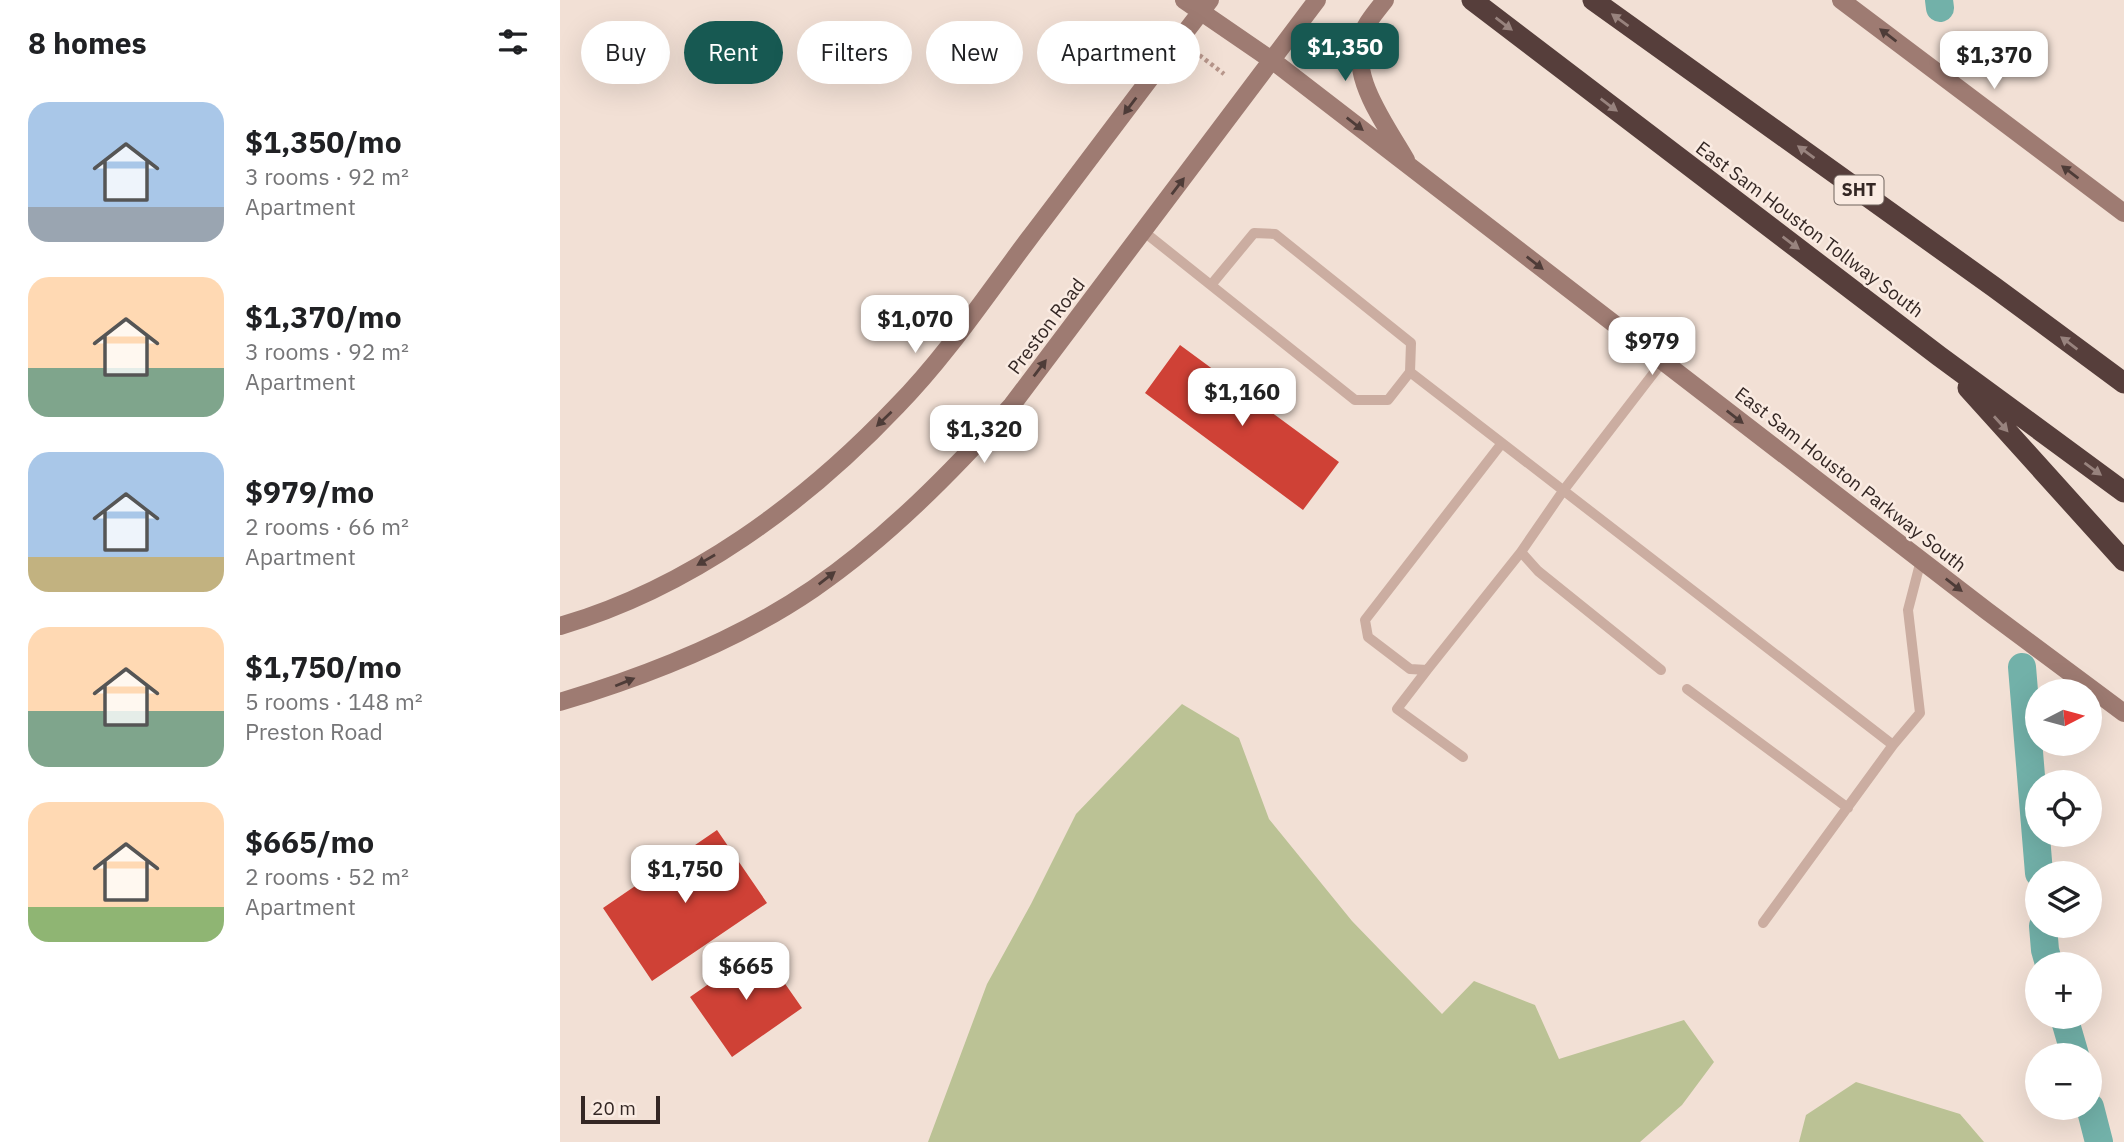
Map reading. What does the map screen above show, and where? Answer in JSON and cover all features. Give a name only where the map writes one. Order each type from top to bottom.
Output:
[{"type":"highway","name":"East Sam Houston Tollway South","points":[[1472,0],[1939,356],[2124,492]]},
{"type":"highway","name":"SHT","points":[[1593,0],[2124,383]]},
{"type":"highway","points":[[1939,356],[2124,561]]},
{"type":"main road","name":"East Sam Houston Parkway South","points":[[1184,0],[1206,6],[1273,61],[2124,713]]},
{"type":"main road","name":"Preston Road","points":[[560,702],[612,687],[757,623],[812,589],[878,539],[963,459],[1012,405],[1317,0]]},
{"type":"main road","points":[[1385,0],[1366,27],[1358,61],[1367,89],[1409,165]]},
{"type":"main road","points":[[1841,0],[2124,213]]},
{"type":"main road","points":[[560,626],[587,618],[659,587],[766,522],[830,473],[899,405],[948,345],[1206,6]]},
{"type":"lane","points":[[1143,231],[1355,400],[1388,400],[1410,372],[1411,343],[1275,234],[1254,233],[1211,285]]},
{"type":"lane","points":[[1462,757],[1397,709],[1521,552],[1563,491],[1663,361]]},
{"type":"lane","points":[[1410,372],[1893,745]]},
{"type":"lane","points":[[1427,670],[1410,669],[1368,637],[1365,620],[1502,443]]},
{"type":"lane","points":[[1521,552],[1538,570],[1661,670]]},
{"type":"lane","points":[[1763,923],[1893,745],[1920,713],[1908,610],[1921,560]]},
{"type":"lane","points":[[1688,689],[1847,808]]},
{"type":"path","points":[[1200,55],[1224,74]]},
{"type":"green space","points":[[1182,704],[1239,738],[1269,819],[1352,921],[1442,1014],[1474,981],[1535,1005],[1559,1059],[1684,1020],[1714,1062],[1682,1105],[1640,1142],[928,1142],[987,984],[1076,814]]},
{"type":"green space","points":[[1856,1082],[1960,1114],[1984,1142],[1799,1142],[1806,1115]]},
{"type":"building","points":[[1180,345],[1339,462],[1303,510],[1145,393]]},
{"type":"building","points":[[717,830],[767,903],[652,981],[603,908]]},
{"type":"building","points":[[760,948],[802,1008],[732,1057],[690,997]]},
{"type":"waterway","points":[[1939,0],[1940,8]]},
{"type":"waterway","points":[[2022,667],[2038,861]]},
{"type":"waterway","points":[[2044,938],[2046,952]]},
{"type":"waterway","points":[[2067,1029],[2072,1043]]},
{"type":"waterway","points":[[2093,1120],[2099,1142]]}]
